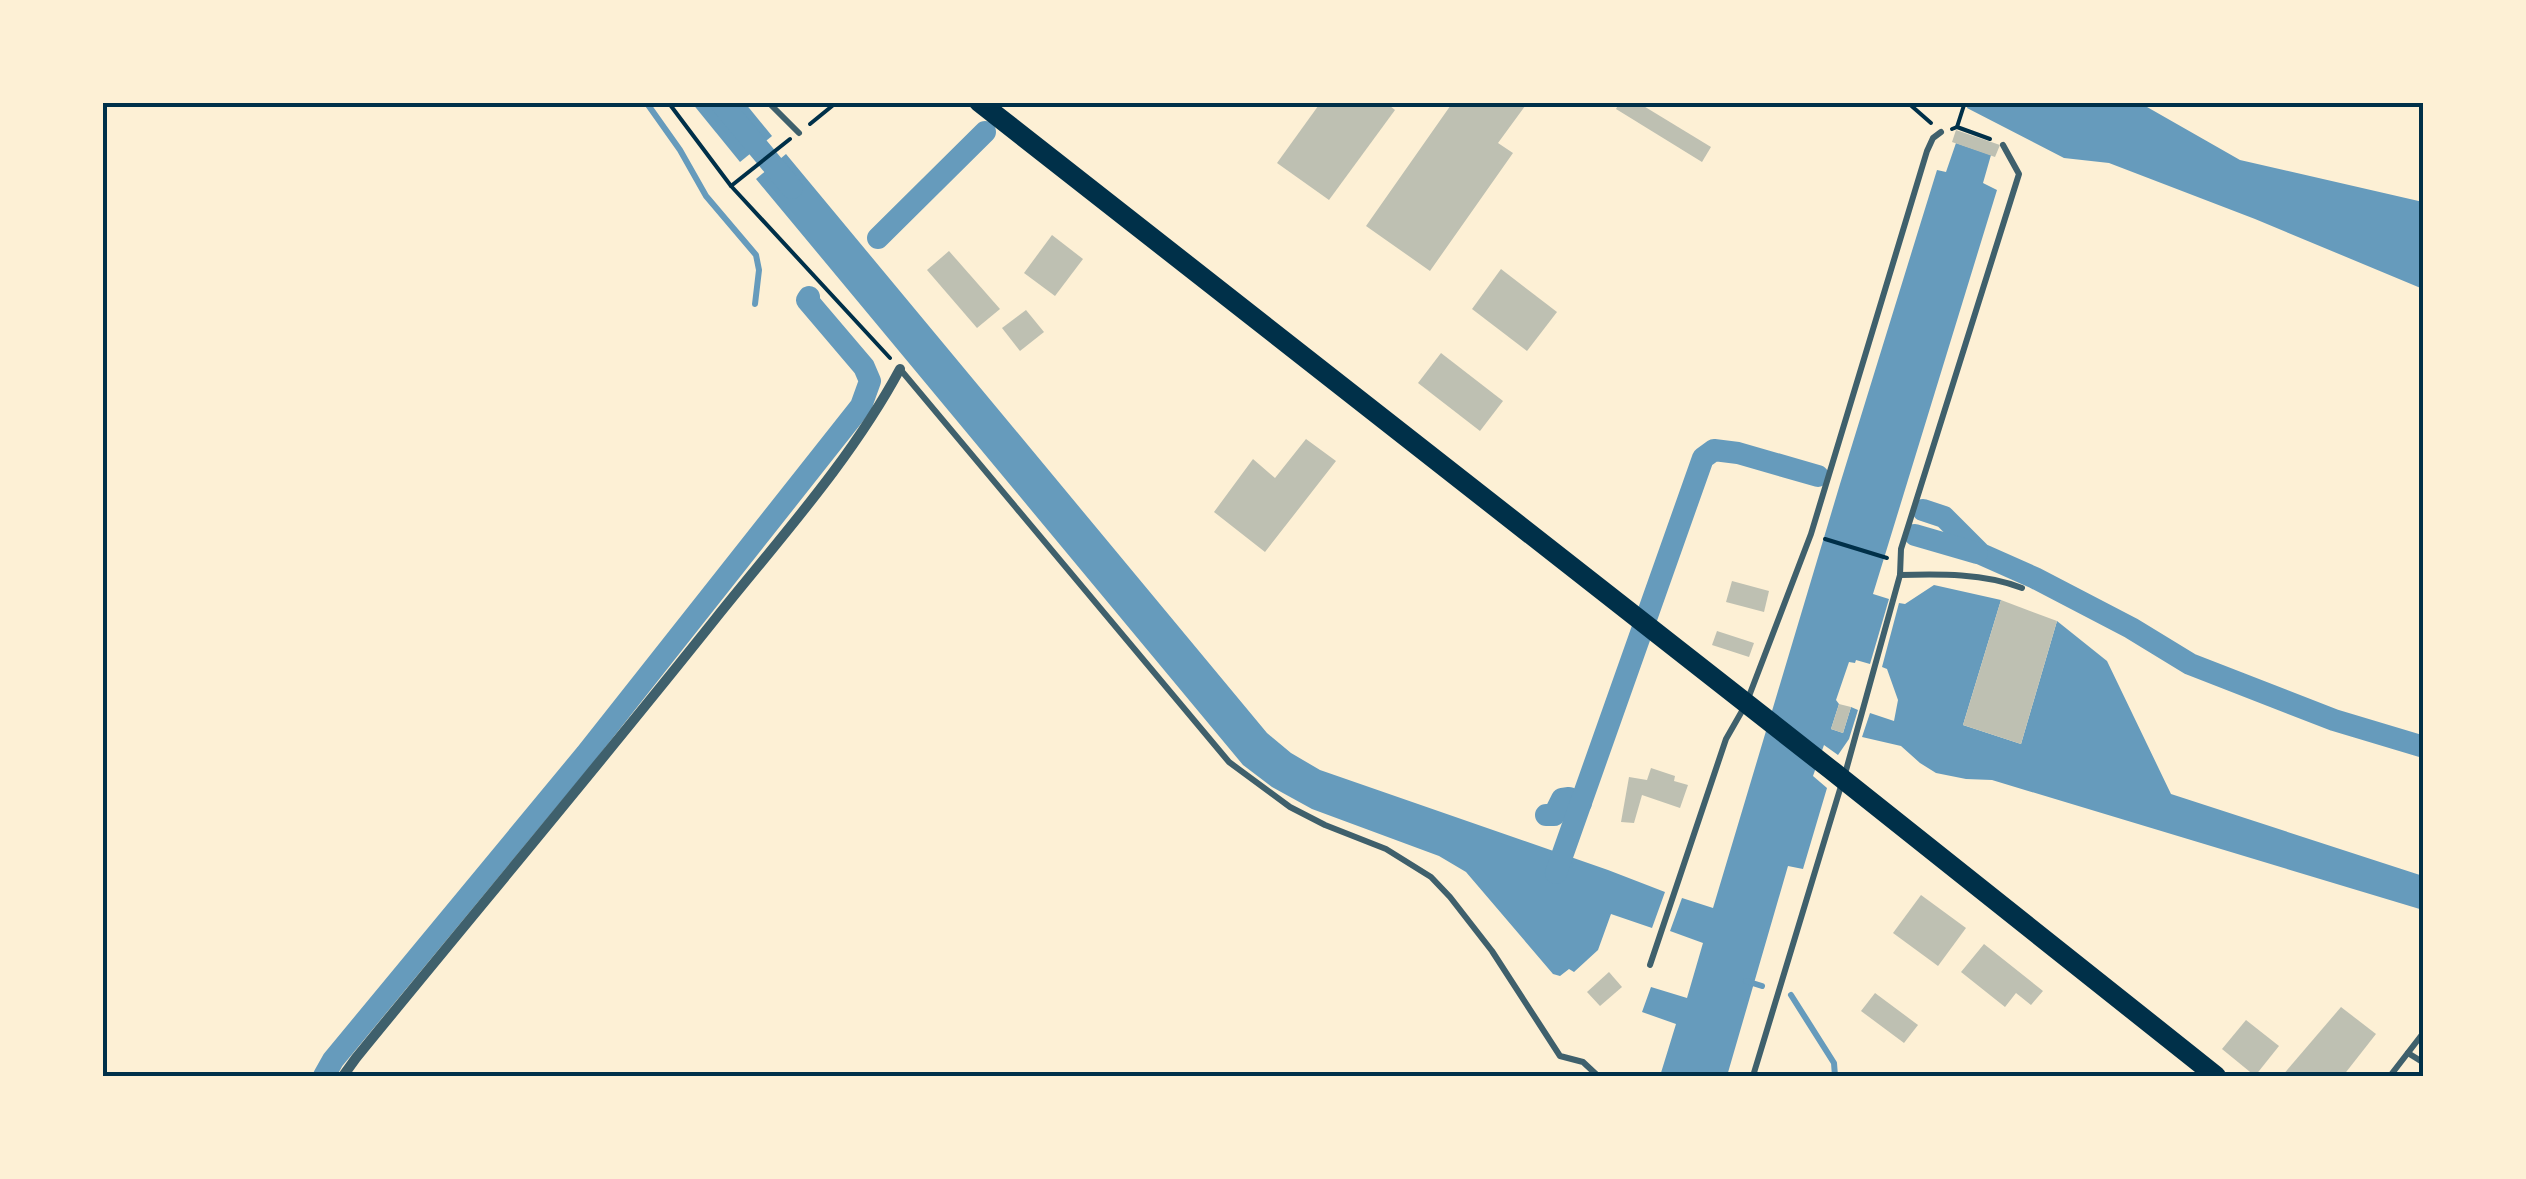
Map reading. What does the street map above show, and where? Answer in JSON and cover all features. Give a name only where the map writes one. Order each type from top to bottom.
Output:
[{"type":"main road","points":[[978,102],[2216,1076]]},
{"type":"street","points":[[343,1076],[839,464],[900,369]]},
{"type":"lane","points":[[768,102],[799,133]]},
{"type":"lane","points":[[1650,965],[1726,738],[1746,704],[1811,534],[1927,152],[1933,138],[1941,132]]},
{"type":"lane","points":[[1753,1076],[1836,775],[1900,576],[1902,549],[2019,174],[2004,145]]},
{"type":"lane","points":[[900,369],[1229,762],[1290,807],[1386,848],[1431,877],[1492,951],[1560,1056],[1583,1062],[1598,1076]]},
{"type":"lane","points":[[1900,576],[1975,578],[2022,588]]},
{"type":"lane","points":[[2390,1076],[2424,1032]]},
{"type":"lane","points":[[2408,1053],[2424,1063]]},
{"type":"path","points":[[668,102],[731,186],[900,369]]},
{"type":"path","points":[[799,133],[837,102]]},
{"type":"path","points":[[1907,102],[1941,132]]},
{"type":"path","points":[[1965,102],[1957,127],[2004,145]]},
{"type":"path","points":[[731,186],[780,146]]},
{"type":"path","points":[[1824,539],[1884,557]]},
{"type":"water","points":[[1969,102],[2140,103],[2240,160],[2423,202],[2423,289],[2109,163],[2064,158],[1967,108]]},
{"type":"water","points":[[692,103],[745,103],[772,136],[740,162]]},
{"type":"water","points":[[1956,143],[1991,155],[1983,183],[1997,190],[1873,594],[1889,599],[1870,664],[1849,662],[1836,700],[1839,704],[1831,729],[1843,733],[1851,707],[1858,710],[1849,739],[1838,755],[1824,745],[1813,776],[1827,788],[1803,869],[1788,866],[1727,1076],[1660,1076],[1676,1024],[1642,1012],[1651,987],[1687,998],[1703,943],[1670,931],[1682,898],[1713,908],[1937,170],[1946,172]]},
{"type":"water","points":[[786,154],[1267,733],[1320,770],[1665,892],[1652,928],[1611,914],[1598,950],[1574,972],[1569,969],[1560,976],[1553,974],[1466,872],[1439,856],[1312,809],[1243,765],[756,179]]},
{"type":"water","points":[[1934,585],[2001,600],[1963,725],[2021,744],[2057,621],[2107,661],[2171,794],[2423,876],[2423,910],[1992,780],[1936,773],[1901,746],[1862,737],[1870,713],[1894,721],[1898,700],[1887,669],[1882,667],[1899,603],[1905,604]]},
{"type":"building","points":[[1321,102],[1385,102],[1395,110],[1329,200],[1277,163]]},
{"type":"building","points":[[1453,102],[1528,102],[1498,143],[1513,153],[1430,271],[1366,226]]},
{"type":"building","points":[[1620,102],[1637,102],[1711,147],[1702,162],[1616,109]]},
{"type":"building","points":[[1956,130],[2000,145],[1995,157],[1952,142]]},
{"type":"building","points":[[1052,235],[1083,259],[1055,296],[1024,273]]},
{"type":"building","points":[[949,251],[1000,309],[977,328],[927,270]]},
{"type":"building","points":[[1501,269],[1557,312],[1527,351],[1472,309]]},
{"type":"building","points":[[1026,310],[1044,332],[1020,351],[1002,328]]},
{"type":"building","points":[[1441,353],[1503,401],[1480,431],[1418,383]]},
{"type":"building","points":[[1306,439],[1336,461],[1265,552],[1214,512],[1253,459],[1275,478]]},
{"type":"building","points":[[1732,581],[1769,591],[1764,612],[1726,602]]},
{"type":"building","points":[[2001,600],[2057,621],[2021,744],[1963,725]]},
{"type":"building","points":[[1717,631],[1754,643],[1749,657],[1712,645]]},
{"type":"building","points":[[1839,704],[1851,707],[1843,733],[1831,729]]},
{"type":"building","points":[[1651,768],[1688,785],[1680,808],[1642,795],[1634,823],[1621,822],[1629,777],[1647,780]]},
{"type":"building","points":[[1921,895],[1966,928],[1938,966],[1893,933]]},
{"type":"building","points":[[1984,944],[2043,991],[2031,1005],[2016,993],[2005,1007],[1961,972]]},
{"type":"building","points":[[1609,972],[1622,987],[1600,1006],[1587,992]]},
{"type":"building","points":[[1875,993],[1918,1025],[1904,1043],[1861,1011]]},
{"type":"building","points":[[2341,1007],[2376,1034],[2343,1076],[2282,1076]]},
{"type":"building","points":[[2246,1020],[2279,1046],[2255,1076],[2222,1049]]},
{"type":"waterway","points":[[646,102],[706,196],[756,255],[759,270],[755,304]]},
{"type":"waterway","points":[[720,102],[792,188]]},
{"type":"waterway","points":[[878,238],[985,132]]},
{"type":"waterway","points":[[324,1076],[333,1060],[586,754],[861,406],[870,381],[864,367],[807,300],[809,297]]},
{"type":"waterway","points":[[1556,873],[1703,458],[1714,450],[1738,453],[1818,476]]},
{"type":"waterway","points":[[1923,510],[1944,517],[1981,554],[2131,628],[2190,664],[2334,720],[2424,747]]},
{"type":"waterway","points":[[1915,535],[1977,553]]},
{"type":"waterway","points":[[1546,815],[1554,815],[1562,799],[1581,803]]},
{"type":"waterway","points":[[1746,981],[1762,986]]},
{"type":"waterway","points":[[1791,995],[1834,1063],[1835,1076]]}]
